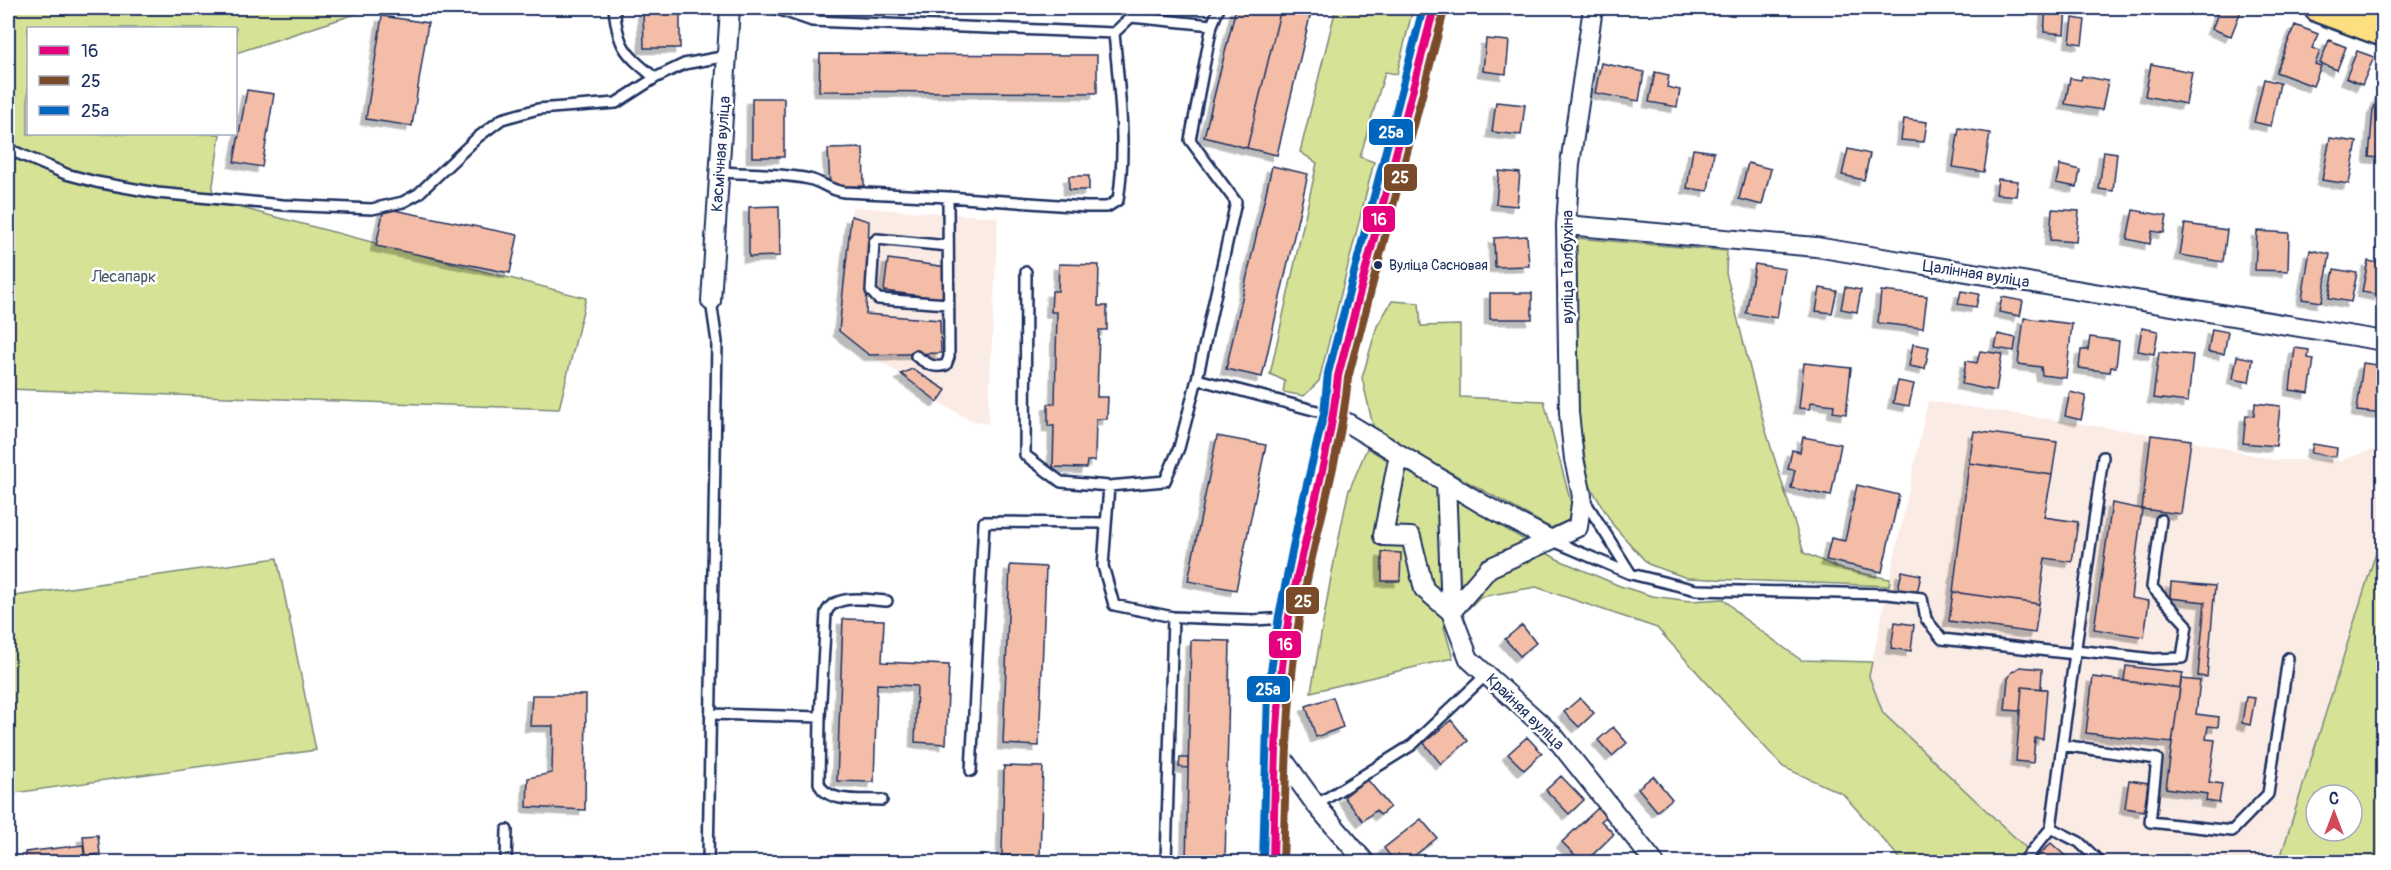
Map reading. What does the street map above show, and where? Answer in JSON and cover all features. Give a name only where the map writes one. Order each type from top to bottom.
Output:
[{"type":"main road","points":[[1273,862],[1278,694],[1289,618],[1334,415],[1338,376],[1434,8]]},
{"type":"main road","points":[[2319,8],[2384,32]]},
{"type":"street","name":"Касмічная вуліца","points":[[711,301],[730,8]]},
{"type":"street","name":"вуліца Талбухіна","points":[[1551,540],[1578,528],[1582,496],[1574,459],[1569,413],[1566,225],[1570,164],[1593,8]]},
{"type":"street","name":"Цалінная вуліца","points":[[1566,225],[1816,247],[2384,341]]},
{"type":"street","points":[[1334,415],[1484,505],[1551,540]]},
{"type":"street","name":"Крайняя вуліца","points":[[1399,454],[1383,536],[1411,537],[1424,589],[1451,612]]},
{"type":"street","name":"Крайняя вуліца","points":[[1446,483],[1451,612],[1469,659],[1554,736],[1654,862]]},
{"type":"street","points":[[1451,612],[1489,568],[1551,540]]},
{"type":"street","points":[[1277,751],[1316,805],[1365,862]]},
{"type":"lane","points":[[614,8],[623,47],[630,57],[656,78]]},
{"type":"lane","points":[[774,8],[812,21],[1114,33],[1131,17],[1212,25]]},
{"type":"lane","points":[[812,21],[816,8]]},
{"type":"lane","points":[[1026,272],[1025,455],[1061,482],[1109,486],[1165,481],[1179,448],[1197,379],[1236,202],[1190,140],[1212,25],[1219,8]]},
{"type":"lane","points":[[719,172],[813,180],[829,189],[844,192],[1107,207],[1118,200],[1121,181],[1121,106],[1114,33]]},
{"type":"lane","points":[[8,149],[66,174],[157,193],[283,205],[372,209],[403,202],[418,194],[478,137],[502,119],[538,109],[616,103],[684,64],[727,56]]},
{"type":"lane","points":[[916,356],[928,365],[938,367],[946,365],[949,357],[948,197]]},
{"type":"lane","points":[[948,246],[878,239],[874,242],[871,291],[878,299],[948,304]]},
{"type":"lane","points":[[708,862],[717,342],[711,301]]},
{"type":"lane","points":[[1197,379],[1334,415]]},
{"type":"lane","points":[[2023,862],[2051,828],[2103,457]]},
{"type":"lane","points":[[1109,486],[1103,566],[1114,605],[1173,617],[1254,620],[1289,618]]},
{"type":"lane","points":[[1582,496],[1631,574]]},
{"type":"lane","points":[[1551,540],[1631,574],[1696,590],[1887,594],[1922,598],[1926,619],[1942,639],[2153,659],[2182,658],[2187,625],[2152,587],[2161,520]]},
{"type":"lane","points":[[971,771],[984,522],[1105,523]]},
{"type":"lane","points":[[882,800],[828,795],[822,790],[819,783],[820,717],[826,614],[829,607],[834,602],[844,600],[887,601]]},
{"type":"lane","points":[[1166,862],[1173,617]]},
{"type":"lane","points":[[2062,746],[2157,759],[2150,822],[2232,831],[2268,794],[2288,658]]},
{"type":"lane","points":[[1316,805],[1412,745],[1486,675]]},
{"type":"lane","points":[[710,714],[820,717]]},
{"type":"lane","points":[[2051,828],[2079,842],[2100,862]]},
{"type":"lane","points":[[506,862],[507,830]]},
{"type":"shaded area","points":[[852,207],[998,217],[988,424],[970,420],[938,402],[901,374],[869,355],[839,331]]},
{"type":"shaded area","points":[[1928,401],[2191,440],[2273,460],[2342,460],[2372,450],[2383,451],[2383,530],[2279,862],[2041,862],[1883,713],[1869,676]]},
{"type":"green space","name":"Лесапарк","points":[[8,8],[374,8],[237,53],[237,27],[27,27],[27,135],[220,135],[211,200],[586,298],[559,409],[8,389]]},
{"type":"green space","points":[[1336,8],[1413,8],[1397,74],[1385,72],[1360,157],[1374,162],[1319,381],[1304,396],[1283,392],[1285,381],[1270,374],[1317,163],[1300,152]]},
{"type":"green space","points":[[1576,238],[1727,251],[1726,273],[1765,428],[1804,553],[1841,569],[1890,579],[1889,586],[1687,578],[1648,564],[1613,525],[1590,486],[1578,420]]},
{"type":"green space","points":[[1392,301],[1419,303],[1421,326],[1460,325],[1460,397],[1544,401],[1571,503],[1572,519],[1551,528],[1374,430],[1362,378],[1377,326]]},
{"type":"green space","points":[[1367,448],[1557,559],[1620,586],[1652,596],[1690,601],[1724,599],[1742,617],[1801,660],[1872,662],[1869,676],[1883,713],[2041,862],[1903,862],[1843,794],[1783,767],[1657,628],[1536,587],[1480,597],[1463,614],[1444,627],[1453,658],[1311,692],[1348,493]]},
{"type":"green space","points":[[2383,530],[2383,862],[2279,862]]},
{"type":"green space","points":[[277,558],[316,750],[8,794],[8,597]]},
{"type":"building","points":[[643,8],[680,8],[680,48],[644,48]]},
{"type":"building","points":[[1236,8],[1281,8],[1247,148],[1204,137]]},
{"type":"building","points":[[1281,8],[1312,8],[1277,155],[1247,148]]},
{"type":"building","points":[[2046,8],[2066,8],[2064,34],[2044,32]]},
{"type":"building","points":[[2220,8],[2242,8],[2231,36],[2212,29]]},
{"type":"building","points":[[382,16],[428,23],[412,126],[366,119]]},
{"type":"building","points":[[2073,18],[2085,20],[2082,44],[2070,42]]},
{"type":"building","points":[[2295,25],[2318,34],[2312,48],[2320,51],[2315,64],[2321,66],[2313,86],[2276,72]]},
{"type":"building","points":[[1486,39],[1509,41],[1506,74],[1483,71]]},
{"type":"building","points":[[2329,40],[2346,47],[2337,70],[2320,63]]},
{"type":"building","points":[[2357,51],[2374,57],[2362,85],[2346,78]]},
{"type":"building","points":[[820,54],[1097,55],[1097,93],[819,91]]},
{"type":"building","points":[[1601,63],[1644,72],[1639,101],[1595,93]]},
{"type":"building","points":[[2151,64],[2192,72],[2186,104],[2145,96]]},
{"type":"building","points":[[1655,72],[1669,75],[1667,87],[1680,90],[1677,107],[1649,102]]},
{"type":"building","points":[[2082,76],[2108,81],[2102,110],[2065,104],[2070,78],[2081,80]]},
{"type":"building","points":[[2264,79],[2280,83],[2271,126],[2254,122]]},
{"type":"building","points":[[2384,86],[2384,130],[2379,158],[2369,157],[2373,110]]},
{"type":"building","points":[[247,90],[274,94],[262,167],[234,162]]},
{"type":"building","points":[[752,98],[784,98],[784,157],[752,157]]},
{"type":"building","points":[[1496,102],[1525,105],[1521,135],[1492,132]]},
{"type":"building","points":[[1904,119],[1927,122],[1924,142],[1901,140]]},
{"type":"building","points":[[1959,128],[1990,133],[1984,172],[1953,167]]},
{"type":"building","points":[[2330,138],[2357,142],[2349,184],[2322,180]]},
{"type":"building","points":[[863,148],[864,186],[830,187],[828,149]]},
{"type":"building","points":[[1693,149],[1714,152],[1708,191],[1687,188]]},
{"type":"building","points":[[1848,149],[1870,154],[1864,180],[1842,175]]},
{"type":"building","points":[[2104,151],[2117,153],[2113,191],[2099,189]]},
{"type":"building","points":[[1748,163],[1771,169],[1762,205],[1739,199]]},
{"type":"building","points":[[2060,165],[2080,170],[2077,187],[2056,183]]},
{"type":"building","points":[[1272,166],[1308,174],[1262,377],[1226,369]]},
{"type":"building","points":[[1499,171],[1520,173],[1517,206],[1496,204]]},
{"type":"building","points":[[1069,176],[1089,176],[1089,190],[1069,190]]},
{"type":"building","points":[[1998,179],[2018,181],[2016,196],[1996,194]]},
{"type":"building","points":[[779,206],[780,256],[749,257],[749,207]]},
{"type":"building","points":[[384,208],[518,235],[510,273],[376,246]]},
{"type":"building","points":[[2052,209],[2079,211],[2076,242],[2050,240]]},
{"type":"building","points":[[2133,210],[2167,216],[2164,233],[2152,231],[2150,244],[2127,239]]},
{"type":"building","points":[[851,216],[869,221],[866,314],[940,320],[941,353],[869,355],[839,331]]},
{"type":"building","points":[[2185,224],[2227,230],[2223,262],[2180,255]]},
{"type":"building","points":[[2257,231],[2289,233],[2288,271],[2255,270]]},
{"type":"building","points":[[1527,236],[1529,266],[1495,267],[1494,238]]},
{"type":"building","points":[[2310,250],[2330,254],[2322,302],[2302,299]]},
{"type":"building","points":[[888,259],[947,267],[944,299],[884,291]]},
{"type":"building","points":[[2368,261],[2384,264],[2379,295],[2362,292]]},
{"type":"building","points":[[1059,264],[1099,265],[1098,306],[1107,306],[1107,330],[1099,330],[1097,397],[1108,397],[1107,419],[1096,419],[1095,461],[1087,461],[1086,468],[1053,467],[1054,426],[1048,426],[1048,404],[1055,404],[1057,312],[1051,312],[1052,291],[1058,291]]},
{"type":"building","points":[[1755,264],[1785,269],[1777,318],[1746,313]]},
{"type":"building","points":[[2334,269],[2357,273],[2351,302],[2329,298]]},
{"type":"building","points":[[1845,287],[1861,290],[1857,312],[1841,309]]},
{"type":"building","points":[[1820,288],[1837,291],[1832,313],[1816,311]]},
{"type":"building","points":[[1881,291],[1927,296],[1923,328],[1878,323]]},
{"type":"building","points":[[1961,291],[1979,294],[1976,307],[1958,304]]},
{"type":"building","points":[[1490,293],[1532,293],[1532,319],[1490,319]]},
{"type":"building","points":[[2002,297],[2023,301],[2020,316],[1999,312]]},
{"type":"building","points":[[2024,318],[2072,324],[2066,378],[2042,375],[2041,367],[2018,364]]},
{"type":"building","points":[[2142,328],[2158,331],[2154,354],[2138,351]]},
{"type":"building","points":[[2212,329],[2228,332],[2224,354],[2208,352]]},
{"type":"building","points":[[1998,334],[2016,338],[2014,351],[1995,348]]},
{"type":"building","points":[[2090,337],[2119,341],[2116,367],[2111,367],[2110,372],[2079,368],[2081,350],[2088,350]]},
{"type":"building","points":[[1913,344],[1929,347],[1925,369],[1909,366]]},
{"type":"building","points":[[2295,348],[2309,350],[2308,358],[2314,359],[2309,393],[2290,390]]},
{"type":"building","points":[[1980,351],[2002,354],[1996,391],[1962,384],[1966,361],[1977,363]]},
{"type":"building","points":[[2159,352],[2193,355],[2188,402],[2153,398]]},
{"type":"building","points":[[2237,356],[2253,359],[2249,382],[2233,379]]},
{"type":"building","points":[[1804,363],[1851,368],[1846,414],[1833,412],[1834,405],[1811,402],[1810,409],[1799,408]]},
{"type":"building","points":[[2363,363],[2384,366],[2384,414],[2357,411]]},
{"type":"building","points":[[912,369],[946,390],[938,402],[901,374]]},
{"type":"building","points":[[1898,381],[1914,384],[1909,406],[1893,403]]},
{"type":"building","points":[[2070,392],[2086,396],[2081,420],[2065,416]]},
{"type":"building","points":[[2255,403],[2280,406],[2276,446],[2243,443],[2246,415],[2254,416]]},
{"type":"building","points":[[1974,431],[2057,442],[2052,475],[1969,463]]},
{"type":"building","points":[[2151,435],[2191,440],[2181,514],[2142,509]]},
{"type":"building","points":[[1217,436],[1266,445],[1236,590],[1188,581]]},
{"type":"building","points":[[1803,437],[1841,444],[1831,496],[1791,488],[1795,470],[1788,469],[1792,450],[1800,452]]},
{"type":"building","points":[[2313,444],[2337,448],[2336,457],[2311,453]]},
{"type":"building","points":[[1969,463],[2052,475],[2044,517],[2078,522],[2072,562],[2045,558],[2039,604],[1953,592]]},
{"type":"building","points":[[1857,485],[1899,495],[1882,572],[1826,560],[1831,538],[1845,541]]},
{"type":"building","points":[[2112,503],[2142,509],[2131,598],[2149,601],[2144,637],[2094,629]]},
{"type":"building","points":[[1382,552],[1401,553],[1400,581],[1382,581]]},
{"type":"building","points":[[1010,565],[1046,567],[1039,746],[1003,744]]},
{"type":"building","points":[[1902,571],[1921,575],[1917,593],[1898,589]]},
{"type":"building","points":[[2171,582],[2215,586],[2207,677],[2198,676],[2205,602],[2170,598]]},
{"type":"building","points":[[1953,592],[2039,604],[2035,633],[1949,621]]},
{"type":"building","points":[[843,619],[884,620],[882,662],[949,665],[946,744],[915,742],[917,686],[877,684],[874,782],[837,781]]},
{"type":"building","points":[[1895,622],[1914,625],[1911,651],[1891,648]]},
{"type":"building","points":[[1522,625],[1536,643],[1520,656],[1505,639]]},
{"type":"building","points":[[1191,640],[1230,641],[1225,862],[1186,862]]},
{"type":"building","points":[[2126,666],[2183,673],[2180,688],[2124,681]]},
{"type":"building","points":[[2020,667],[2042,669],[2041,689],[2022,687],[2020,711],[2005,710],[2008,679],[2012,672]]},
{"type":"building","points":[[2093,677],[2180,688],[2172,743],[2086,733]]},
{"type":"building","points":[[2181,679],[2200,681],[2196,714],[2219,717],[2218,727],[2208,726],[2206,739],[2215,740],[2209,782],[2222,784],[2219,803],[2206,801],[2207,794],[2166,788]]},
{"type":"building","points":[[2022,687],[2047,689],[2043,739],[2035,738],[2033,763],[2016,761]]},
{"type":"building","points":[[532,695],[586,695],[585,810],[527,807],[528,778],[552,773],[553,726],[530,726]]},
{"type":"building","points":[[1333,697],[1343,727],[1316,737],[1306,706]]},
{"type":"building","points":[[2246,697],[2255,698],[2250,725],[2242,723]]},
{"type":"building","points":[[1580,698],[1594,713],[1579,727],[1564,712]]},
{"type":"building","points":[[1451,720],[1468,741],[1441,764],[1424,743]]},
{"type":"building","points":[[1613,727],[1627,743],[1612,756],[1598,740]]},
{"type":"building","points":[[1527,737],[1542,753],[1524,770],[1508,754]]},
{"type":"building","points":[[1180,758],[1188,758],[1188,768],[1179,767]]},
{"type":"building","points":[[1004,766],[1043,767],[1040,856],[1002,855]]},
{"type":"building","points":[[1561,776],[1584,800],[1569,814],[1546,790]]},
{"type":"building","points":[[1653,776],[1672,799],[1657,811],[1638,788]]},
{"type":"building","points":[[1367,779],[1390,807],[1380,815],[1376,810],[1363,821],[1344,797]]},
{"type":"building","points":[[2129,780],[2148,783],[2144,811],[2125,808]]},
{"type":"building","points":[[1598,808],[1606,817],[1601,821],[1614,834],[1585,862],[1582,862],[1562,842]]},
{"type":"building","points":[[1421,819],[1437,838],[1406,862],[1395,862],[1384,848]]},
{"type":"building","points":[[98,835],[100,854],[85,856],[83,836]]},
{"type":"building","points":[[2051,843],[2072,862],[2041,862],[2036,858]]},
{"type":"building","points":[[83,845],[85,862],[26,862],[25,852]]},
{"type":"transit line","name":"25а","points":[[1263,862],[1268,692],[1279,616],[1324,413],[1328,373],[1423,8]]},
{"type":"transit line","name":"16","points":[[1273,862],[1278,708],[1289,617],[1323,466],[1338,376],[1434,8]]},
{"type":"transit line","name":"25","points":[[1283,862],[1289,710],[1299,620],[1333,469],[1348,378],[1444,11]]},
{"type":"place","name":"Вуліца Сасновая","points":[[1378,265]]}]
